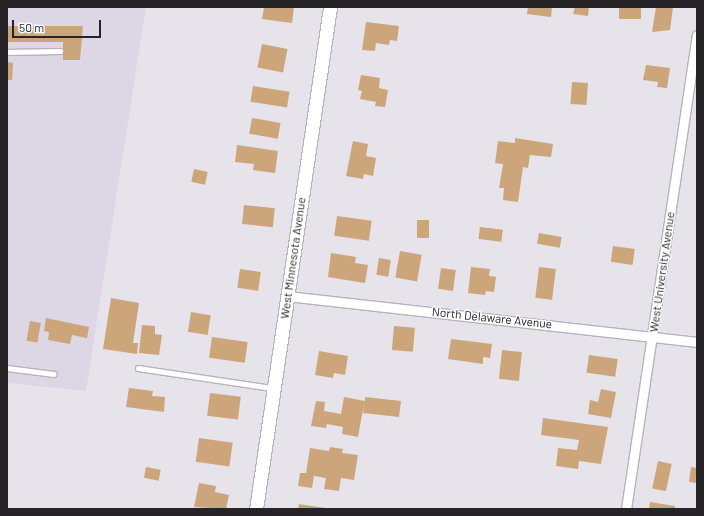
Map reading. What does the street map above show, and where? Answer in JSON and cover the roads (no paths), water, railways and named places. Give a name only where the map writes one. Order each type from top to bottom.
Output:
[{"type":"street","name":"West Minnesota Avenue","points":[[256,509],[330,7]]},
{"type":"street","name":"West University Avenue","points":[[626,509],[697,35]]},
{"type":"street","name":"North Delaware Avenue","points":[[287,296],[697,342]]},
{"type":"lane","points":[[7,52],[60,51]]},
{"type":"lane","points":[[7,368],[54,374]]},
{"type":"lane","points":[[138,368],[274,388]]}]
